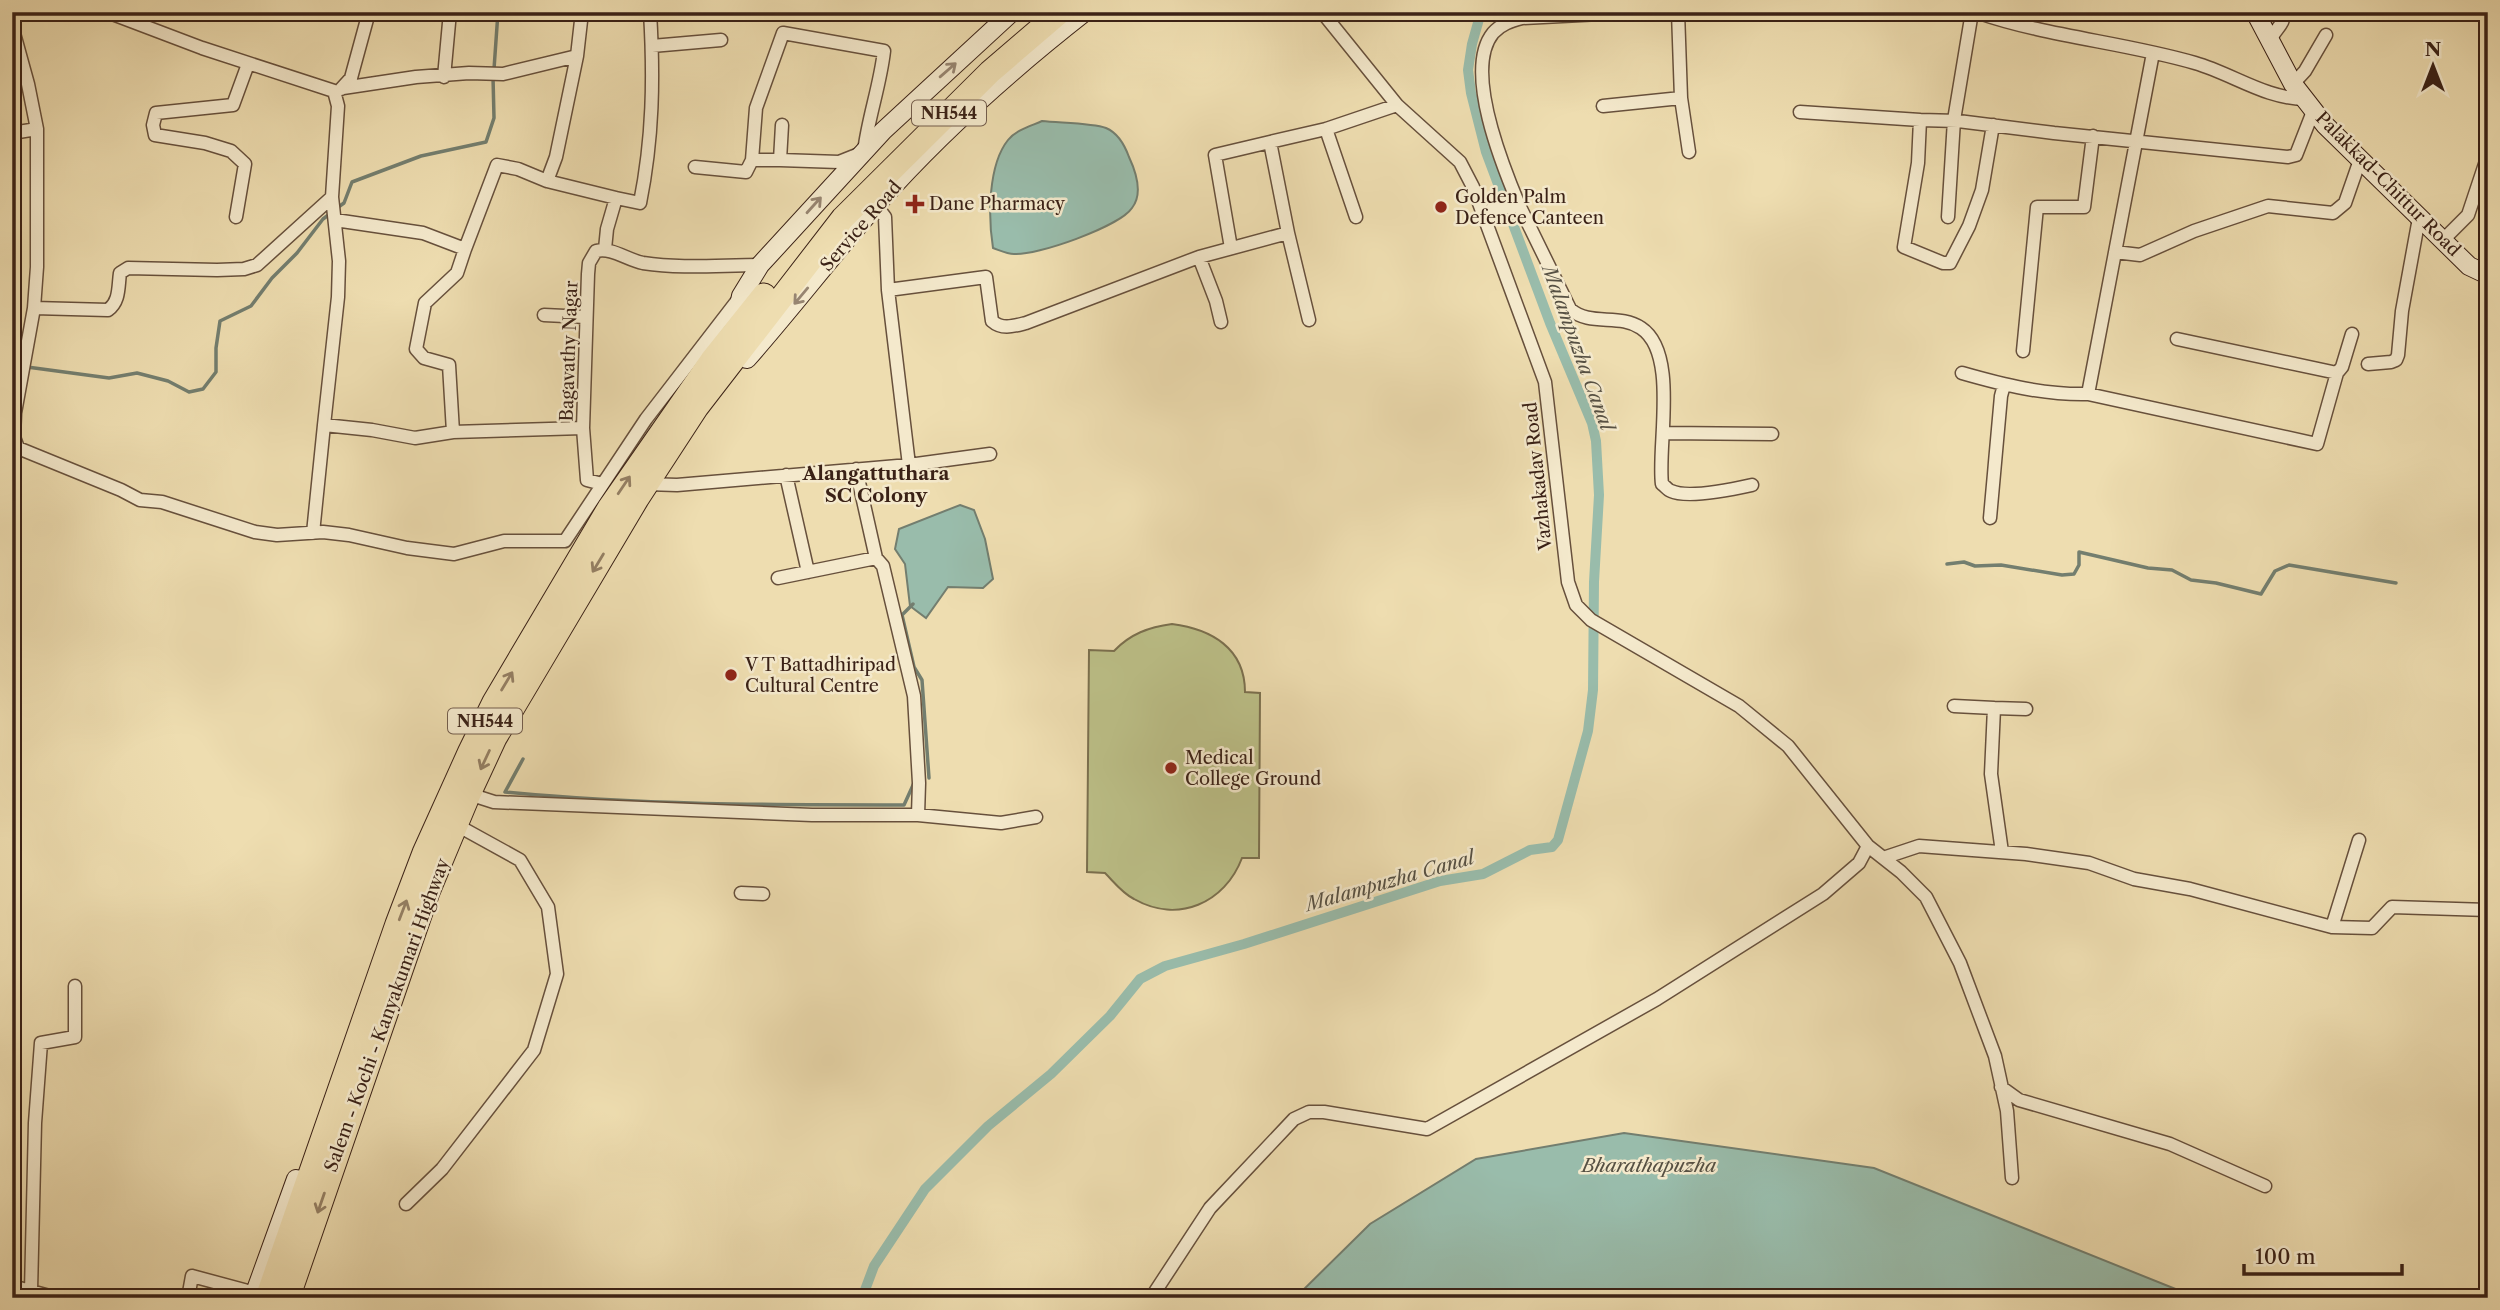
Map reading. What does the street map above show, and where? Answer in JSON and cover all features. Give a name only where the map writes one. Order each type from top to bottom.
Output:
[{"type":"highway","name":"Salem - Kochi - Kanyakumari Highway","points":[[258,1296],[386,955],[448,821],[494,702],[587,544],[662,428],[711,361],[830,211],[957,85],[1040,12]]},
{"type":"highway","name":"Salem - Kochi - Kanyakumari Highway","points":[[288,1298],[428,892],[448,821],[469,794],[495,738],[646,484],[697,407],[843,218],[990,72],[1060,12]]},
{"type":"highway","points":[[680,372],[711,361]]},
{"type":"street","points":[[107,12],[248,64],[339,90],[416,77],[503,74],[577,56]]},
{"type":"street","points":[[313,533],[338,297],[339,261],[334,209],[339,90],[351,78],[369,12]]},
{"type":"street","points":[[444,77],[450,12]]},
{"type":"street","points":[[547,181],[556,158],[577,56],[582,12]]},
{"type":"street","points":[[453,432],[449,365],[424,358],[416,349],[425,303],[457,273],[497,165],[518,169],[547,181],[640,203],[649,157],[652,113],[650,12]]},
{"type":"street","points":[[12,26],[17,60],[37,130],[37,267],[34,308],[15,413],[13,437],[19,448],[140,500],[162,502],[233,527],[277,535],[349,535],[454,555],[505,541],[565,541],[680,372],[741,296],[760,265],[883,131],[1012,12]]},
{"type":"street","name":"Service Road","points":[[660,463],[682,445],[734,373],[876,205],[962,116],[1020,64],[1085,12]]},
{"type":"street","name":"Vazhakadav Road","points":[[1322,12],[1397,105],[1460,162],[1484,212],[1545,382],[1568,582],[1576,605],[1591,620],[1739,706],[1778,738],[1821,785],[1868,846]]},
{"type":"street","points":[[1639,12],[1522,18],[1507,22],[1496,30],[1486,48],[1483,64],[1490,130],[1519,205],[1570,309],[1577,316],[1620,320],[1642,328],[1654,345],[1663,383],[1664,433],[1660,470],[1662,484],[1672,492],[1709,493],[1752,485]]},
{"type":"street","points":[[1678,12],[1681,98],[1689,152]]},
{"type":"street","points":[[1800,112],[1954,120],[2278,156],[2296,155],[2310,104],[2261,90],[2195,62],[2016,26],[1974,12],[1954,120],[1948,217]]},
{"type":"street","name":"Palakkad-Chittur Road","points":[[2255,12],[2293,84],[2325,125],[2469,266],[2488,275]]},
{"type":"street","points":[[2271,39],[2282,24],[2284,12]]},
{"type":"street","points":[[695,167],[746,172],[752,160],[756,108],[783,33],[884,51],[881,79],[864,152]]},
{"type":"street","points":[[2293,84],[2305,71],[2326,35]]},
{"type":"street","points":[[652,46],[721,40]]},
{"type":"street","points":[[2088,394],[2153,53]]},
{"type":"street","points":[[236,217],[244,164],[232,151],[205,143],[155,135],[153,125],[156,113],[233,105],[248,64]]},
{"type":"street","points":[[1603,106],[1681,98]]},
{"type":"street","points":[[1231,248],[1215,155],[1326,129],[1397,105]]},
{"type":"street","points":[[1920,120],[1918,163],[1904,247],[1943,263],[1951,263],[1969,226],[1982,190],[1993,125]]},
{"type":"street","points":[[780,160],[782,125]]},
{"type":"street","points":[[1326,129],[1356,217]]},
{"type":"street","points":[[12,133],[37,130]]},
{"type":"street","points":[[2022,351],[2037,207],[2084,207],[2093,136]]},
{"type":"street","points":[[1270,142],[1309,320]]},
{"type":"street","points":[[752,160],[839,162],[864,152]]},
{"type":"street","points":[[2442,241],[2468,215],[2488,155]]},
{"type":"street","points":[[2115,252],[2140,256],[2194,231],[2268,206],[2333,213],[2345,203],[2360,160]]},
{"type":"street","name":"Bagavathy Nagar","points":[[602,484],[587,480],[583,428],[586,317],[589,263],[596,251],[604,249],[616,198]]},
{"type":"street","points":[[876,205],[884,217],[888,290],[909,465]]},
{"type":"street","points":[[1484,212],[1519,205]]},
{"type":"street","points":[[334,209],[423,233],[465,248]]},
{"type":"street","points":[[34,308],[108,310],[114,306],[118,294],[120,273],[128,268],[217,270],[244,269],[257,265],[334,209]]},
{"type":"street","points":[[2368,364],[2391,362],[2396,360],[2398,355],[2399,331],[2419,218]]},
{"type":"street","points":[[888,290],[986,277],[992,321],[997,326],[1008,327],[1026,323],[1199,257],[1288,233]]},
{"type":"street","points":[[604,249],[639,262],[683,268],[760,265]]},
{"type":"street","points":[[1199,257],[1221,322]]},
{"type":"street","points":[[734,332],[741,296]]},
{"type":"street","points":[[544,315],[586,317]]},
{"type":"street","points":[[1962,373],[2004,385],[2060,394],[2088,394],[2317,444],[2337,373],[2342,367],[2352,334]]},
{"type":"street","points":[[2177,339],[2337,373]]},
{"type":"street","points":[[1990,518],[2004,385]]},
{"type":"street","points":[[324,425],[372,429],[415,438],[453,432],[583,428]]},
{"type":"street","points":[[1664,433],[1772,434]]},
{"type":"street","points":[[646,484],[677,485],[909,465],[990,454]]},
{"type":"street","points":[[856,469],[876,558],[883,566],[914,696],[918,815]]},
{"type":"street","points":[[786,475],[808,572]]},
{"type":"street","points":[[778,578],[876,558]]},
{"type":"street","points":[[1954,706],[2026,709]]},
{"type":"street","points":[[1994,708],[1991,774],[2001,852]]},
{"type":"street","points":[[469,794],[494,802],[812,816],[918,815],[1001,823],[1036,817]]},
{"type":"street","points":[[406,1205],[442,1168],[534,1050],[557,974],[548,907],[520,860],[448,821]]},
{"type":"street","points":[[2332,927],[2359,841]]},
{"type":"street","points":[[1151,1298],[1210,1208],[1294,1119],[1309,1112],[1324,1112],[1427,1129],[1657,999],[1823,894],[1859,863],[1868,846],[1902,872],[1918,889],[1932,908],[1961,963],[1995,1056],[2007,1111],[2012,1178]]},
{"type":"street","points":[[1883,858],[1919,846],[2001,852],[2089,863],[2134,879],[2190,889],[2332,927],[2372,928],[2392,906],[2488,910]]},
{"type":"street","points":[[741,893],[763,894]]},
{"type":"street","points":[[31,1291],[35,1123],[41,1043],[75,1037],[75,986]]},
{"type":"street","points":[[2001,1087],[2019,1100],[2170,1144],[2265,1186]]},
{"type":"street","points":[[188,1298],[192,1276],[258,1296]]},
{"type":"street","points":[[12,1286],[57,1298]]},
{"type":"green space","points":[[1172,624],[1200,631],[1223,643],[1239,664],[1245,692],[1260,693],[1259,858],[1242,858],[1224,887],[1198,905],[1183,909],[1151,906],[1130,897],[1105,873],[1087,872],[1089,650],[1114,651],[1140,632]]},
{"type":"water","points":[[1042,121],[1092,125],[1114,133],[1123,144],[1134,169],[1137,196],[1132,208],[1124,216],[1095,231],[1040,250],[1006,253],[993,248],[990,207],[993,177],[1001,151],[1008,140]]},
{"type":"water","points":[[960,505],[974,510],[985,539],[993,579],[983,588],[948,587],[926,618],[910,606],[905,564],[895,549],[899,529]]},
{"type":"water","name":"Bharathapuzha","points":[[1624,1133],[1874,1168],[2198,1298],[1295,1298],[1370,1224],[1476,1159]]},
{"type":"waterway","points":[[494,69],[498,12]]},
{"type":"waterway","name":"Malampuzha Canal","points":[[862,1298],[874,1266],[925,1189],[988,1126],[1051,1074],[1110,1016],[1140,979],[1165,966],[1244,944],[1440,881],[1483,874],[1530,850],[1552,847],[1558,840],[1588,731],[1593,690],[1594,582],[1599,495],[1596,441],[1592,423],[1550,323],[1486,152],[1468,70],[1481,12]]},
{"type":"waterway","points":[[337,208],[344,203],[352,182],[421,156],[486,142],[494,118],[493,77]]},
{"type":"waterway","points":[[27,367],[109,378],[137,373],[168,381],[189,392],[203,389],[216,372],[220,321],[251,306],[272,278],[331,213]]},
{"type":"waterway","points":[[1947,564],[1964,562],[1975,566],[2001,565],[2062,575],[2074,574],[2079,565],[2079,552],[2148,568],[2172,570],[2191,580],[2261,594],[2275,571],[2289,565],[2396,583]]},
{"type":"waterway","points":[[913,604],[902,615],[914,667],[922,680],[929,778]]},
{"type":"waterway","points":[[523,759],[505,792],[654,802],[904,805],[914,783]]},
{"type":"waterway","name":"Malampuzha Canal","points":[[12,1294],[31,1298]]},
{"type":"place","name":"Dane Pharmacy","points":[[915,204]]},
{"type":"place","name":"Golden Palm Defence Canteen","points":[[1441,207]]},
{"type":"place","name":"V T Battadhiripad Cultural Centre","points":[[731,675]]},
{"type":"place","name":"Medical College Ground","points":[[1171,768]]},
{"type":"district","name":"Alangattuthara SC Colony","points":[[876,484]]}]
